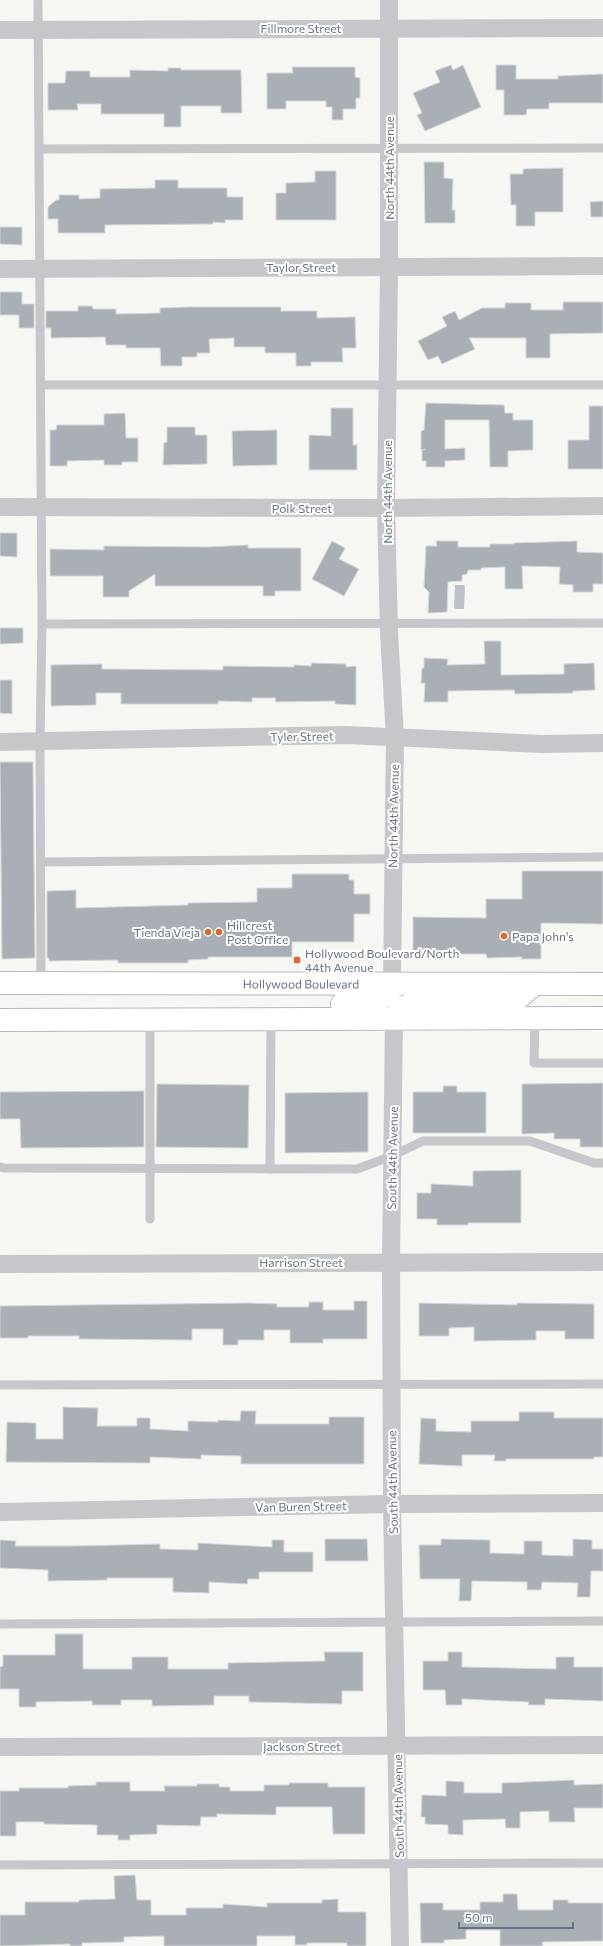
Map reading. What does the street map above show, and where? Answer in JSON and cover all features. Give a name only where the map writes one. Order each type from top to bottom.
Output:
[{"type":"highway","name":"Hollywood Boulevard","points":[[0,983],[603,984]]},
{"type":"highway","points":[[222,1019],[265,1004],[372,1003],[384,998],[391,992],[392,984]]},
{"type":"highway","points":[[394,1018],[399,1011],[409,1004],[421,1000],[515,1001],[534,984]]},
{"type":"highway","points":[[0,1020],[603,1018]]},
{"type":"street","name":"North 44th Avenue","points":[[389,0],[389,267],[386,508],[388,624],[395,738],[392,859],[392,984]]},
{"type":"street","name":"Fillmore Street","points":[[0,30],[603,28]]},
{"type":"street","name":"Taylor Street","points":[[0,269],[603,266]]},
{"type":"street","name":"Polk Street","points":[[0,507],[386,508],[603,506]]},
{"type":"street","name":"Tyler Street","points":[[0,742],[346,735],[542,744],[603,743]]},
{"type":"street","name":"South 44th Avenue","points":[[394,1018],[391,1385],[400,1946]]},
{"type":"street","name":"Harrison Street","points":[[0,1264],[603,1262]]},
{"type":"street","name":"Van Buren Street","points":[[0,1512],[392,1504],[603,1503]]},
{"type":"street","name":"Jackson Street","points":[[0,1747],[603,1745]]},
{"type":"lane","points":[[38,0],[42,507],[40,742],[41,983]]},
{"type":"lane","points":[[39,149],[603,148]]},
{"type":"lane","points":[[41,385],[603,386]]},
{"type":"lane","points":[[42,624],[603,623]]},
{"type":"lane","points":[[41,862],[603,857]]},
{"type":"lane","points":[[534,1018],[534,1063],[603,1062]]},
{"type":"lane","points":[[150,1019],[150,1219]]},
{"type":"lane","points":[[270,1169],[271,1019]]},
{"type":"lane","points":[[0,1167],[357,1169],[392,1156],[423,1141],[530,1141],[594,1163],[603,1163]]},
{"type":"lane","points":[[0,1385],[603,1384]]},
{"type":"lane","points":[[0,1624],[603,1621]]},
{"type":"lane","points":[[0,1865],[603,1863]]},
{"type":"shaded area","points":[[455,585],[464,585],[465,587],[464,609],[455,609],[454,607]]},
{"type":"building","points":[[451,65],[453,70],[463,65],[481,107],[425,131],[417,115],[422,113],[413,93],[440,82],[435,71]]},
{"type":"building","points":[[496,65],[516,65],[516,79],[558,79],[558,76],[603,74],[603,103],[549,103],[549,109],[527,109],[526,115],[504,115],[504,90],[496,90]]},
{"type":"building","points":[[292,67],[355,67],[355,77],[360,78],[360,98],[356,98],[356,109],[343,109],[343,120],[332,120],[332,107],[326,107],[326,101],[286,101],[286,109],[267,109],[267,73],[293,73]]},
{"type":"building","points":[[168,68],[181,68],[181,70],[241,70],[242,113],[221,113],[221,106],[181,106],[181,127],[164,127],[164,114],[101,114],[101,104],[77,104],[78,110],[48,110],[48,83],[65,83],[66,71],[90,71],[90,77],[130,77],[130,70],[168,71]]},
{"type":"building","points":[[424,162],[444,162],[444,178],[453,179],[452,210],[455,210],[455,223],[425,223]]},
{"type":"building","points":[[563,168],[563,212],[535,212],[535,226],[516,226],[516,205],[511,205],[510,174],[523,174],[523,169]]},
{"type":"building","points":[[315,171],[336,171],[336,220],[276,220],[276,193],[286,193],[286,183],[315,182]]},
{"type":"building","points":[[155,180],[178,180],[178,188],[227,188],[227,197],[243,197],[243,220],[225,220],[225,223],[213,222],[213,224],[105,225],[105,233],[58,233],[58,219],[48,219],[48,207],[56,200],[59,200],[59,195],[79,195],[79,199],[100,198],[100,189],[155,188]]},
{"type":"building","points":[[603,201],[603,217],[591,217],[590,202]]},
{"type":"building","points":[[0,227],[22,227],[22,245],[0,244]]},
{"type":"building","points":[[0,292],[22,292],[22,304],[34,304],[34,328],[19,328],[19,315],[0,315]]},
{"type":"building","points":[[563,302],[603,302],[603,333],[550,334],[550,358],[526,358],[526,338],[469,338],[475,349],[442,364],[438,356],[428,360],[418,341],[447,326],[442,317],[455,311],[459,320],[482,308],[505,308],[505,303],[531,303],[531,310],[563,310]]},
{"type":"building","points":[[78,306],[92,306],[93,309],[116,309],[116,314],[160,313],[160,308],[190,307],[281,307],[281,311],[317,311],[317,318],[355,317],[356,348],[342,348],[343,362],[311,362],[311,366],[296,366],[296,353],[265,353],[265,347],[234,347],[234,338],[209,339],[210,353],[197,353],[197,357],[182,357],[182,366],[161,366],[160,348],[126,348],[126,345],[106,345],[105,337],[51,338],[51,328],[46,328],[46,311],[78,311]]},
{"type":"building","points":[[426,403],[504,405],[505,413],[513,413],[513,420],[533,420],[533,450],[508,451],[508,467],[490,467],[489,420],[445,420],[445,449],[465,448],[465,460],[445,461],[445,467],[426,467],[426,461],[422,461],[422,450],[426,449],[421,450],[421,431],[424,430]]},
{"type":"building","points":[[589,406],[603,406],[603,469],[568,469],[568,440],[589,440]]},
{"type":"building","points":[[331,408],[353,408],[353,445],[357,445],[357,470],[309,470],[309,435],[331,436]]},
{"type":"building","points":[[125,413],[126,438],[138,438],[138,462],[122,462],[122,465],[104,465],[104,460],[67,461],[67,466],[50,466],[50,430],[56,430],[57,425],[104,425],[104,414]]},
{"type":"building","points":[[167,427],[195,427],[195,435],[207,435],[207,464],[163,465],[164,443],[167,442]]},
{"type":"building","points":[[277,430],[277,465],[233,466],[232,431]]},
{"type":"building","points":[[0,533],[17,533],[17,557],[0,556]]},
{"type":"building","points":[[332,541],[345,548],[339,559],[359,569],[344,596],[312,579]]},
{"type":"building","points":[[436,541],[458,541],[458,547],[490,547],[490,544],[577,541],[577,552],[603,553],[603,584],[593,584],[593,592],[573,592],[573,585],[559,584],[560,567],[522,566],[523,589],[505,589],[505,567],[468,570],[467,574],[462,575],[462,581],[448,582],[447,612],[428,613],[429,592],[424,587],[426,546],[437,546]]},
{"type":"building","points":[[248,545],[248,548],[301,548],[301,591],[275,591],[275,596],[263,596],[263,586],[155,586],[155,574],[129,591],[129,597],[103,597],[103,576],[50,576],[50,549],[104,550],[104,546],[208,547]]},
{"type":"building","points":[[0,628],[23,628],[23,643],[0,644]]},
{"type":"building","points":[[484,641],[501,641],[501,675],[564,674],[564,664],[594,663],[595,690],[573,691],[573,693],[515,694],[514,690],[448,691],[448,702],[424,702],[425,683],[421,683],[424,658],[448,659],[447,665],[485,664]]},
{"type":"building","points":[[312,663],[346,664],[346,667],[356,666],[356,705],[335,704],[335,701],[276,702],[275,698],[252,698],[252,702],[218,701],[218,704],[121,704],[121,693],[96,693],[96,705],[51,706],[51,665],[102,664],[102,669],[223,670],[223,666],[294,667],[294,665],[311,666]]},
{"type":"building","points":[[0,680],[12,680],[12,714],[0,713]]},
{"type":"building","points":[[0,762],[33,762],[35,958],[2,959]]},
{"type":"building","points":[[522,871],[603,871],[603,924],[541,923],[541,959],[521,959],[522,957],[487,958],[486,954],[413,954],[413,917],[486,918],[486,899],[522,899]]},
{"type":"building","points":[[292,874],[349,874],[349,880],[354,880],[354,894],[370,894],[370,914],[354,914],[354,942],[292,942],[292,957],[208,957],[208,959],[188,960],[188,963],[118,963],[118,960],[49,961],[49,958],[47,958],[47,891],[76,890],[76,908],[188,905],[188,903],[257,902],[257,888],[292,888]]},
{"type":"building","points":[[603,1083],[603,1147],[580,1147],[580,1139],[554,1139],[554,1133],[522,1134],[522,1084]]},
{"type":"building","points":[[157,1084],[249,1085],[248,1148],[156,1147]]},
{"type":"building","points":[[443,1086],[457,1086],[457,1092],[486,1092],[486,1133],[413,1133],[413,1092],[443,1092]]},
{"type":"building","points":[[144,1091],[144,1147],[21,1148],[20,1119],[0,1119],[0,1092]]},
{"type":"building","points":[[368,1092],[368,1152],[285,1153],[285,1093]]},
{"type":"building","points":[[521,1170],[521,1223],[468,1223],[468,1225],[437,1225],[437,1219],[417,1219],[417,1193],[431,1193],[431,1184],[473,1186],[473,1171]]},
{"type":"building","points":[[354,1301],[367,1301],[367,1339],[323,1339],[323,1343],[290,1343],[290,1330],[264,1330],[264,1340],[238,1340],[238,1345],[223,1345],[223,1329],[192,1329],[192,1340],[79,1339],[79,1336],[28,1336],[28,1338],[0,1338],[0,1306],[248,1303],[277,1304],[277,1307],[309,1307],[309,1302],[323,1302],[323,1310],[354,1310]]},
{"type":"building","points":[[419,1303],[517,1305],[517,1303],[594,1304],[594,1339],[565,1339],[565,1331],[536,1331],[536,1340],[474,1341],[474,1327],[449,1328],[449,1336],[419,1336]]},
{"type":"building","points":[[63,1407],[98,1408],[97,1426],[137,1426],[137,1418],[150,1418],[150,1429],[188,1431],[188,1421],[240,1421],[241,1411],[256,1411],[255,1424],[329,1424],[329,1417],[364,1417],[364,1464],[241,1464],[241,1456],[201,1455],[201,1459],[150,1457],[150,1463],[6,1462],[7,1422],[36,1423],[36,1439],[63,1439]]},
{"type":"building","points":[[519,1412],[554,1412],[554,1418],[603,1418],[603,1457],[594,1457],[594,1459],[506,1459],[506,1461],[494,1461],[495,1455],[462,1455],[462,1466],[419,1464],[421,1418],[436,1419],[436,1431],[471,1432],[471,1421],[519,1421]]},
{"type":"building","points":[[325,1539],[367,1539],[368,1561],[325,1561]]},
{"type":"building","points":[[441,1539],[490,1540],[490,1553],[524,1554],[524,1541],[542,1541],[542,1555],[573,1556],[573,1539],[592,1540],[592,1549],[603,1549],[603,1571],[591,1571],[590,1597],[577,1597],[578,1583],[542,1582],[541,1590],[527,1590],[527,1582],[472,1581],[471,1601],[459,1601],[460,1579],[420,1579],[419,1545],[441,1545]]},
{"type":"building","points":[[0,1540],[16,1541],[15,1546],[160,1544],[160,1549],[198,1550],[198,1543],[272,1547],[272,1540],[284,1540],[284,1552],[313,1552],[313,1572],[259,1572],[259,1579],[248,1579],[247,1584],[209,1582],[209,1593],[173,1592],[173,1578],[107,1578],[107,1580],[48,1581],[48,1570],[0,1568]]},
{"type":"building","points":[[55,1634],[83,1634],[83,1669],[132,1669],[132,1657],[168,1657],[168,1669],[228,1669],[228,1663],[325,1661],[324,1652],[363,1652],[363,1691],[342,1691],[342,1704],[249,1702],[249,1696],[214,1696],[214,1705],[152,1706],[152,1700],[121,1700],[121,1705],[92,1705],[92,1701],[36,1702],[36,1707],[19,1707],[19,1689],[0,1689],[0,1667],[3,1666],[3,1655],[55,1655]]},
{"type":"building","points":[[448,1652],[462,1652],[462,1667],[556,1669],[556,1657],[574,1657],[574,1667],[603,1667],[603,1701],[545,1699],[545,1705],[528,1705],[529,1702],[462,1699],[462,1705],[446,1705],[445,1690],[423,1690],[423,1661],[448,1661]]},
{"type":"building","points":[[574,1780],[574,1785],[603,1784],[603,1808],[574,1808],[575,1822],[549,1822],[549,1811],[520,1812],[520,1828],[506,1828],[505,1819],[463,1820],[463,1835],[448,1834],[448,1825],[425,1824],[425,1817],[421,1817],[422,1795],[446,1796],[446,1781],[464,1782],[464,1793],[502,1793],[502,1783]]},
{"type":"building","points":[[96,1782],[130,1782],[130,1791],[165,1791],[164,1786],[197,1786],[197,1784],[219,1784],[219,1787],[230,1787],[230,1791],[264,1791],[264,1785],[289,1785],[289,1783],[328,1783],[328,1787],[365,1787],[365,1834],[333,1834],[332,1807],[276,1807],[276,1815],[217,1814],[217,1817],[201,1817],[200,1826],[157,1825],[157,1834],[130,1835],[130,1840],[118,1840],[118,1835],[97,1835],[97,1825],[44,1824],[44,1822],[16,1822],[16,1836],[0,1836],[0,1791],[19,1791],[19,1788],[68,1788],[68,1786],[96,1785]]},
{"type":"building","points":[[135,1875],[137,1900],[151,1900],[151,1915],[186,1915],[186,1908],[223,1908],[223,1904],[267,1907],[267,1903],[322,1903],[322,1900],[338,1899],[338,1912],[366,1912],[366,1946],[347,1946],[347,1943],[307,1943],[307,1945],[295,1945],[295,1936],[257,1936],[257,1946],[164,1946],[164,1936],[124,1937],[124,1942],[82,1943],[82,1946],[70,1946],[70,1944],[0,1946],[0,1915],[25,1915],[25,1902],[79,1902],[79,1900],[115,1899],[114,1876]]},
{"type":"building","points":[[503,1894],[517,1894],[518,1910],[553,1910],[553,1900],[568,1900],[568,1903],[603,1903],[603,1941],[542,1942],[543,1946],[500,1946],[500,1930],[466,1930],[466,1939],[444,1940],[444,1943],[421,1943],[420,1903],[443,1903],[443,1910],[480,1910],[480,1902],[503,1902]]},
{"type":"place","name":"Tienda Vieja","points":[[208,932]]},
{"type":"place","name":"Hillcrest Post Office","points":[[219,932]]},
{"type":"place","name":"Papa John's","points":[[504,936]]},
{"type":"place","name":"Hollywood Boulevard/North 44th Avenue","points":[[297,960]]}]
